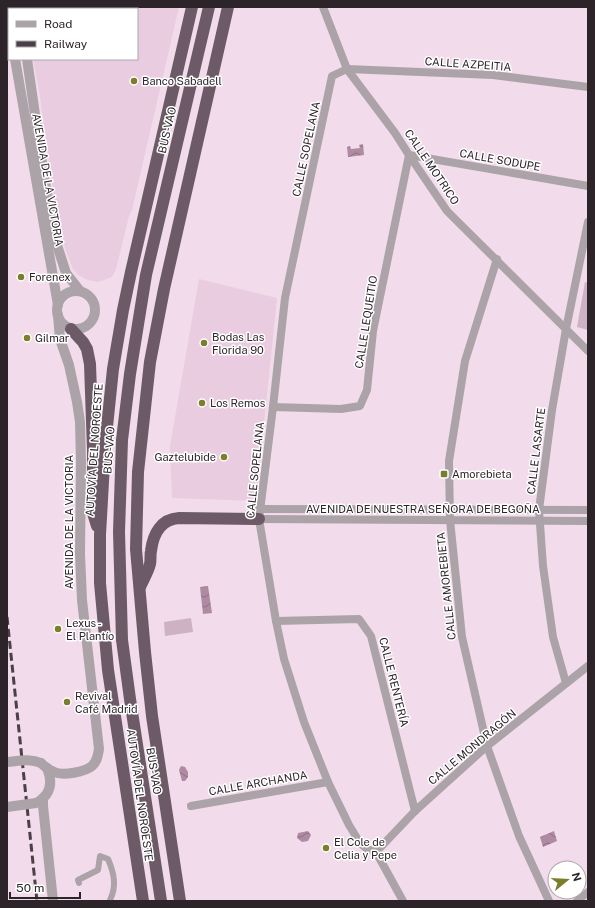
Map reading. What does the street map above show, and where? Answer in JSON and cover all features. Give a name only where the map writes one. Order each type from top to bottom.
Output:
[{"type":"highway","name":"AUTOVÍA DEL NOROESTE","points":[[143,901],[108,662],[100,583],[100,535],[105,446],[113,369],[123,310],[147,199],[192,7]]},
{"type":"highway","name":"BUS-VAO","points":[[161,901],[122,640],[119,556],[121,462],[130,374],[146,275],[209,7]]},
{"type":"highway","name":"AUTOVÍA DEL NOROESTE","points":[[180,901],[152,716],[144,652],[136,549],[138,472],[150,362],[164,289],[228,7]]},
{"type":"highway","points":[[75,330],[87,349],[90,364],[93,443],[93,513],[100,535]]},
{"type":"highway","points":[[139,588],[150,563],[153,540],[163,523],[172,518],[259,514]]},
{"type":"street","name":"CALLE MOTRICO","points":[[323,7],[347,69],[395,133],[447,211],[588,351]]},
{"type":"street","name":"AVENIDA DE LA VICTORIA","points":[[15,60],[58,304]]},
{"type":"street","name":"AVENIDA DE LA VICTORIA","points":[[27,60],[44,176],[56,242],[66,273],[80,291]]},
{"type":"street","name":"CALLE AZPEITIA","points":[[347,69],[493,74],[588,87]]},
{"type":"street","name":"CALLE SOPELANA","points":[[347,69],[332,76],[285,298],[259,514],[276,621],[284,660],[304,722],[328,782],[349,825],[360,843],[367,849],[376,852],[403,901]]},
{"type":"street","name":"CALLE SODUPE","points":[[409,155],[588,186]]},
{"type":"street","name":"CALLE LEQUEITIO","points":[[273,407],[341,409],[360,406],[367,390],[373,331],[409,155]]},
{"type":"street","name":"CALLE LASARTE","points":[[566,683],[553,637],[543,566],[539,510],[552,410],[566,329],[588,222]]},
{"type":"street","name":"CALLE AMOREBIETA","points":[[497,259],[465,361],[449,461],[450,520],[462,638],[487,746],[518,836],[549,901]]},
{"type":"street","points":[[80,291],[90,297],[96,308],[93,320],[84,328],[75,330],[63,324],[58,316],[58,304],[64,295],[69,292],[80,291]]},
{"type":"street","name":"AVENIDA DE LA VICTORIA","points":[[58,316],[60,339],[69,365],[80,422],[80,554],[82,600],[99,748],[96,761],[92,766],[87,769],[62,774]]},
{"type":"street","name":"AVENIDA DE LA VICTORIA","points":[[69,365],[69,341],[75,330]]},
{"type":"street","name":"AVENIDA DE NUESTRA SEÑORA DE BEGOÑA","points":[[259,514],[450,510],[588,510]]},
{"type":"street","name":"AVENIDA DE NUESTRA SEÑORA DE BEGOÑA","points":[[259,514],[450,520],[588,521]]},
{"type":"street","name":"CALLE RENTERÍA","points":[[276,621],[359,619],[371,636],[415,811]]},
{"type":"street","name":"CALLE MONDRAGÓN","points":[[376,852],[415,811],[487,746],[588,666]]},
{"type":"street","points":[[7,762],[34,760],[55,772],[62,774],[50,787]]},
{"type":"street","points":[[7,806],[39,801],[46,796],[51,782],[50,775],[44,766]]},
{"type":"street","name":"CALLE ARCHANDA","points":[[191,806],[328,782]]},
{"type":"street","points":[[39,801],[44,820],[53,901]]},
{"type":"street","points":[[79,883],[78,880],[98,870],[100,856],[108,859],[113,871],[114,884],[112,899]]},
{"type":"street","points":[[577,901],[588,892]]},
{"type":"shaded area","points":[[179,7],[132,210],[129,216],[116,269],[112,277],[98,282],[88,280],[78,275],[73,269],[65,248],[56,210],[39,90],[33,60],[138,60],[138,8],[26,8]]},
{"type":"shaded area","points":[[199,279],[277,298],[256,501],[172,498],[170,446]]},
{"type":"shaded area","points":[[585,282],[588,283],[588,330],[577,327]]},
{"type":"shaded area","points":[[191,618],[193,632],[165,636],[164,622]]},
{"type":"water","points":[[363,144],[364,155],[348,157],[347,147],[350,146],[351,149],[360,148],[359,145]]},
{"type":"water","points":[[208,586],[212,613],[203,614],[200,587]]},
{"type":"water","points":[[181,766],[185,767],[188,772],[188,777],[185,781],[182,781],[179,770]]},
{"type":"water","points":[[308,831],[311,835],[308,841],[302,842],[297,838],[298,833]]},
{"type":"water","points":[[554,831],[557,841],[543,847],[540,837]]},
{"type":"railway","points":[[7,617],[37,901]]},
{"type":"place","name":"Banco Sabadell","points":[[134,81]]},
{"type":"place","name":"Forenex","points":[[21,277]]},
{"type":"place","name":"Gilmar","points":[[27,338]]},
{"type":"place","name":"Bodas Las Florida 90","points":[[204,343]]},
{"type":"place","name":"Los Remos","points":[[202,403]]},
{"type":"place","name":"Gaztelubide","points":[[224,457]]},
{"type":"place","name":"Amorebieta","points":[[444,474]]},
{"type":"place","name":"Lexus - El Plantío","points":[[58,629]]},
{"type":"place","name":"Revival Café Madrid","points":[[67,702]]},
{"type":"place","name":"El Cole de Celia y Pepe","points":[[326,848]]}]
